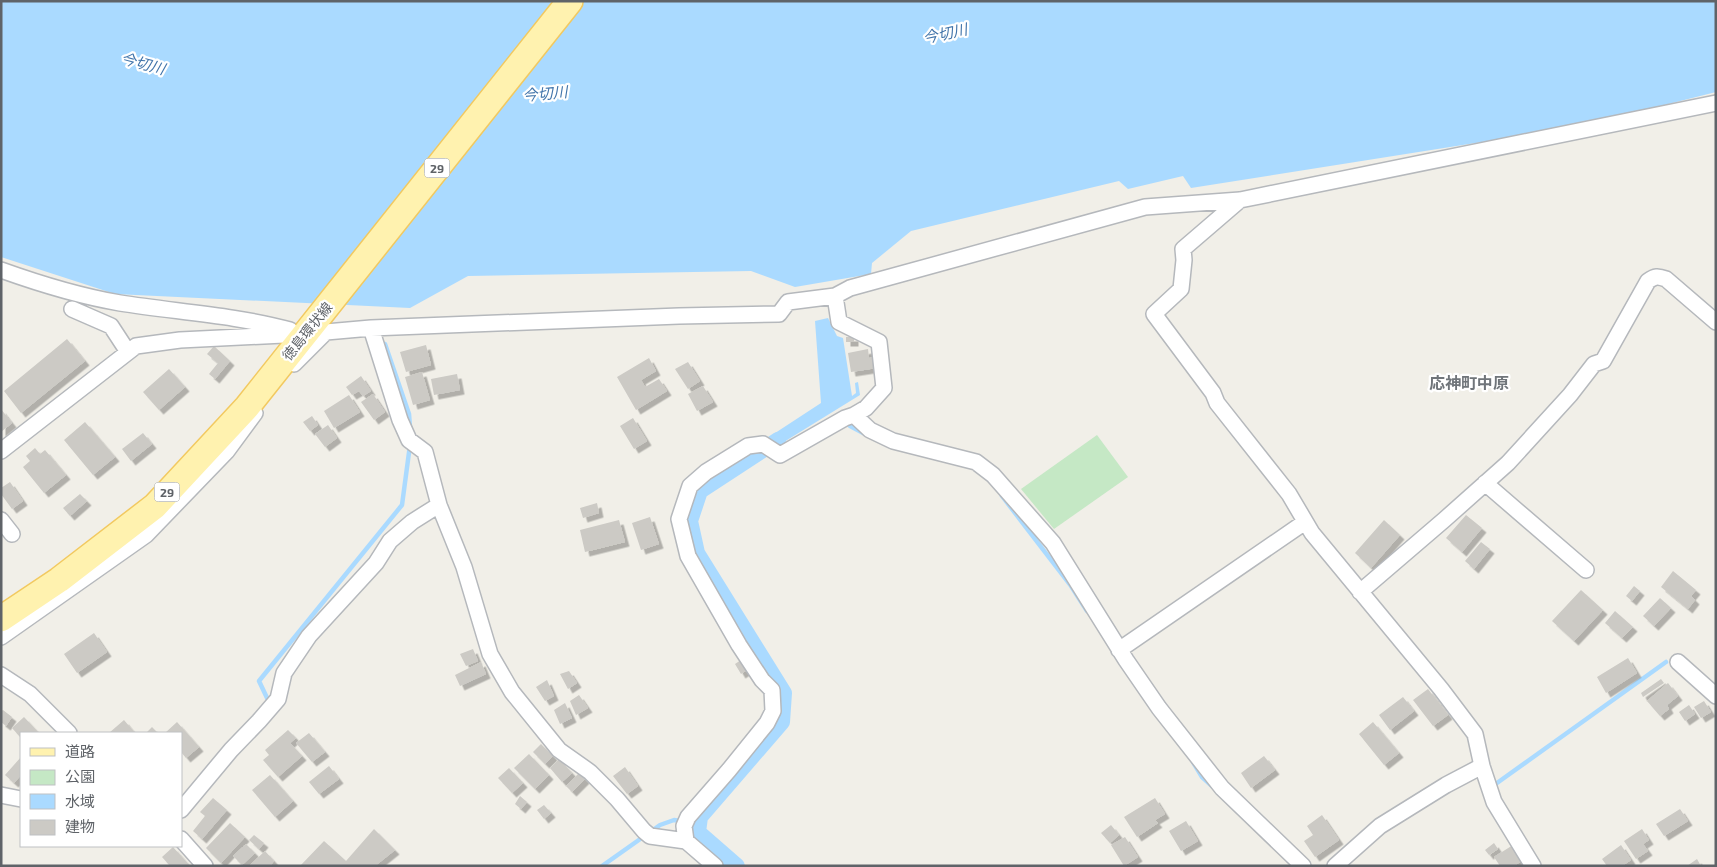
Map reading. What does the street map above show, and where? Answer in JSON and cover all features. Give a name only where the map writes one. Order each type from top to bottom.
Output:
[{"type":"main road","name":"徳島環状線","points":[[1,619],[59,580],[155,506],[247,407],[570,1]]},
{"type":"street","points":[[1,637],[146,536],[227,452],[285,373],[326,332],[371,328],[779,314],[788,302],[835,296],[850,288],[1145,207],[1240,200],[1716,103]]},
{"type":"street","points":[[1240,200],[1182,249],[1184,260],[1181,288],[1154,314],[1214,393],[1217,403],[1289,494],[1312,533],[1476,734],[1482,766],[1494,802],[1533,866]]},
{"type":"street","points":[[1,270],[59,290],[118,302],[260,322],[304,334]]},
{"type":"street","points":[[1360,592],[1508,462],[1570,395],[1594,364],[1603,361],[1648,281],[1654,277],[1666,280],[1716,322]]},
{"type":"street","points":[[371,328],[400,420],[409,440],[425,452],[439,505],[464,567],[490,654],[512,692],[559,750],[590,772],[647,833],[686,828],[767,723],[773,711],[772,690],[762,680],[739,645],[688,556],[679,519],[690,486],[748,446],[768,447],[780,455],[866,408],[884,388],[879,342],[838,322],[835,296]]},
{"type":"street","points":[[72,308],[111,326],[128,352]]},
{"type":"street","points":[[1,451],[136,346],[180,340],[304,334]]},
{"type":"street","points":[[854,415],[870,430],[893,440],[976,462],[993,475],[1053,543],[1119,650],[1159,708],[1222,788],[1303,866]]},
{"type":"street","points":[[1485,483],[1586,570]]},
{"type":"street","points":[[182,809],[231,750],[278,699],[284,672],[309,636],[376,563],[390,541],[412,522],[439,505]]},
{"type":"street","points":[[1,520],[12,534]]},
{"type":"street","points":[[1119,650],[1305,522]]},
{"type":"street","points":[[1678,662],[1716,696]]},
{"type":"street","points":[[1,674],[30,694],[68,732]]},
{"type":"street","points":[[1335,866],[1380,826],[1446,785],[1482,766]]},
{"type":"street","points":[[1,795],[20,799]]},
{"type":"street","points":[[686,828],[715,866]]},
{"type":"street","points":[[182,840],[205,866]]},
{"type":"green space","points":[[1097,435],[1128,477],[1054,529],[1021,489]]},
{"type":"water","name":"今切川","points":[[1,1],[1716,1],[1716,92],[1577,127],[1191,188],[1183,176],[1128,189],[1119,181],[911,231],[872,263],[871,274],[795,287],[751,271],[468,276],[410,308],[115,294],[1,257]]},
{"type":"water","points":[[828,318],[837,336],[843,338],[852,396],[856,393],[855,383],[858,382],[860,395],[779,445],[769,437],[821,403],[815,321]]},
{"type":"building","points":[[846,337],[854,337],[854,342],[846,342]]},
{"type":"building","points":[[67,339],[85,361],[21,413],[4,391]]},
{"type":"building","points":[[426,345],[431,365],[406,372],[400,352]]},
{"type":"building","points":[[214,346],[230,361],[215,379],[209,374],[218,363],[207,354]]},
{"type":"building","points":[[868,349],[869,358],[875,357],[877,368],[851,372],[848,353]]},
{"type":"building","points":[[649,358],[656,371],[641,380],[645,387],[659,379],[667,391],[636,410],[617,377]]},
{"type":"building","points":[[688,362],[700,381],[688,389],[675,369]]},
{"type":"building","points":[[169,369],[185,387],[159,410],[143,392]]},
{"type":"building","points":[[422,372],[430,400],[413,405],[405,377]]},
{"type":"building","points":[[457,374],[460,390],[434,395],[431,379]]},
{"type":"building","points":[[361,376],[371,391],[363,396],[359,391],[352,395],[346,387]]},
{"type":"building","points":[[703,386],[713,402],[697,411],[688,394]]},
{"type":"building","points":[[373,394],[385,412],[374,420],[361,402]]},
{"type":"building","points":[[349,395],[360,412],[334,428],[324,411]]},
{"type":"building","points":[[1,409],[12,423],[1,432]]},
{"type":"building","points":[[312,416],[318,425],[310,431],[303,422]]},
{"type":"building","points":[[633,418],[647,441],[634,449],[620,426]]},
{"type":"building","points":[[85,422],[115,457],[93,475],[64,440]]},
{"type":"building","points":[[328,425],[337,438],[325,447],[315,434]]},
{"type":"building","points":[[143,433],[152,444],[131,461],[122,449]]},
{"type":"building","points":[[35,448],[40,454],[45,450],[66,475],[44,493],[23,467],[30,461],[26,456]]},
{"type":"building","points":[[10,482],[23,501],[12,509],[1,494],[1,488]]},
{"type":"building","points":[[80,494],[87,501],[70,516],[63,508]]},
{"type":"building","points":[[597,503],[599,513],[583,518],[580,508]]},
{"type":"building","points":[[1466,515],[1482,528],[1462,552],[1446,538]]},
{"type":"building","points":[[650,517],[659,544],[641,550],[632,523]]},
{"type":"building","points":[[619,520],[625,542],[585,552],[580,530]]},
{"type":"building","points":[[1384,520],[1400,535],[1371,568],[1355,553]]},
{"type":"building","points":[[1481,542],[1490,549],[1474,569],[1465,561]]},
{"type":"building","points":[[1673,571],[1696,590],[1691,596],[1695,600],[1688,609],[1661,587]]},
{"type":"building","points":[[1634,586],[1640,591],[1632,601],[1626,596]]},
{"type":"building","points":[[1581,590],[1603,610],[1574,641],[1552,621]]},
{"type":"building","points":[[1660,598],[1671,608],[1654,626],[1643,616]]},
{"type":"building","points":[[1615,611],[1633,627],[1622,638],[1605,623]]},
{"type":"building","points":[[94,633],[107,652],[77,673],[64,654]]},
{"type":"building","points":[[473,649],[478,661],[466,666],[460,654]]},
{"type":"building","points":[[1628,658],[1637,673],[1606,693],[1597,677]]},
{"type":"building","points":[[741,660],[747,670],[741,674],[735,664]]},
{"type":"building","points":[[481,662],[486,674],[460,686],[455,675]]},
{"type":"building","points":[[569,671],[577,683],[568,689],[560,674]]},
{"type":"building","points":[[1661,679],[1664,683],[1643,697],[1641,693]]},
{"type":"building","points":[[547,680],[554,696],[545,701],[536,687]]},
{"type":"building","points":[[1668,683],[1678,696],[1667,705],[1669,709],[1660,716],[1647,701]]},
{"type":"building","points":[[1428,689],[1448,715],[1433,726],[1413,700]]},
{"type":"building","points":[[579,695],[588,708],[576,715],[570,701]]},
{"type":"building","points":[[1403,697],[1414,711],[1390,730],[1379,715]]},
{"type":"building","points":[[1704,701],[1711,712],[1701,718],[1694,707]]},
{"type":"building","points":[[565,703],[572,718],[560,724],[554,710]]},
{"type":"building","points":[[1689,705],[1695,714],[1685,721],[1679,712]]},
{"type":"building","points":[[3,710],[12,717],[6,726],[1,722],[1,711]]},
{"type":"building","points":[[24,717],[38,732],[20,732],[20,737],[12,728]]},
{"type":"building","points":[[124,720],[134,732],[110,732]]},
{"type":"building","points":[[177,722],[199,747],[186,758],[182,753],[182,732],[166,732]]},
{"type":"building","points":[[1373,722],[1399,753],[1384,765],[1359,734]]},
{"type":"building","points":[[152,727],[157,732],[147,732]]},
{"type":"building","points":[[288,730],[296,738],[290,743],[302,756],[278,777],[263,760],[269,755],[265,750]]},
{"type":"building","points":[[309,733],[325,752],[312,762],[296,743]]},
{"type":"building","points":[[541,744],[553,756],[545,764],[533,752]]},
{"type":"building","points":[[529,754],[549,775],[535,789],[514,768]]},
{"type":"building","points":[[1264,756],[1275,770],[1251,788],[1241,773]]},
{"type":"building","points":[[20,758],[20,776],[14,783],[5,775]]},
{"type":"building","points":[[559,759],[572,773],[562,782],[550,768]]},
{"type":"building","points":[[329,766],[339,779],[319,794],[309,782]]},
{"type":"building","points":[[625,767],[638,786],[627,794],[613,776]]},
{"type":"building","points":[[509,768],[523,783],[512,793],[498,778]]},
{"type":"building","points":[[579,773],[585,779],[572,792],[566,786]]},
{"type":"building","points":[[270,775],[293,801],[275,817],[252,790]]},
{"type":"building","points":[[520,796],[527,802],[521,809],[515,804]]},
{"type":"building","points":[[213,798],[227,810],[202,839],[193,831],[205,816],[200,812]]},
{"type":"building","points":[[1155,798],[1165,814],[1155,820],[1158,823],[1137,837],[1124,817]]},
{"type":"building","points":[[544,805],[551,813],[544,819],[537,810]]},
{"type":"building","points":[[1680,809],[1688,821],[1664,836],[1656,824]]},
{"type":"building","points":[[1322,815],[1339,840],[1315,857],[1304,841],[1313,835],[1307,826]]},
{"type":"building","points":[[1186,821],[1198,841],[1181,851],[1169,831]]},
{"type":"building","points":[[230,823],[245,837],[221,863],[206,848]]},
{"type":"building","points":[[1111,825],[1119,835],[1110,843],[1101,833]]},
{"type":"building","points":[[374,829],[395,850],[375,866],[300,866],[324,841],[346,861]]},
{"type":"building","points":[[1642,829],[1649,840],[1643,844],[1648,851],[1636,859],[1624,841]]},
{"type":"building","points":[[254,835],[264,843],[259,849],[249,840]]},
{"type":"building","points":[[1125,837],[1138,857],[1124,866],[1111,845]]},
{"type":"building","points":[[1494,843],[1498,849],[1489,855],[1485,850]]},
{"type":"building","points":[[246,844],[255,853],[242,865],[233,856]]},
{"type":"building","points":[[1513,845],[1523,860],[1514,866],[1500,866],[1494,857]]},
{"type":"building","points":[[1621,845],[1631,860],[1622,866],[1607,866],[1602,859]]},
{"type":"building","points":[[173,847],[190,866],[170,866],[162,857]]},
{"type":"building","points":[[265,851],[274,861],[270,866],[249,866]]},
{"type":"building","points":[[1697,859],[1701,866],[1687,866]]},
{"type":"waterway","points":[[385,344],[409,414],[410,427]]},
{"type":"waterway","points":[[850,426],[865,434]]},
{"type":"waterway","points":[[737,866],[698,832],[700,817],[782,722],[784,693],[697,553],[690,521],[700,491],[778,440]]},
{"type":"waterway","points":[[268,700],[259,681],[402,505],[410,445]]},
{"type":"waterway","points":[[1002,496],[1071,586],[1087,611]]},
{"type":"waterway","points":[[1497,783],[1666,662]]},
{"type":"waterway","points":[[1193,762],[1202,777],[1213,787]]},
{"type":"waterway","points":[[602,866],[660,825],[674,820],[699,824]]},
{"type":"district","name":"応神町中原","points":[[1469,382]]}]
